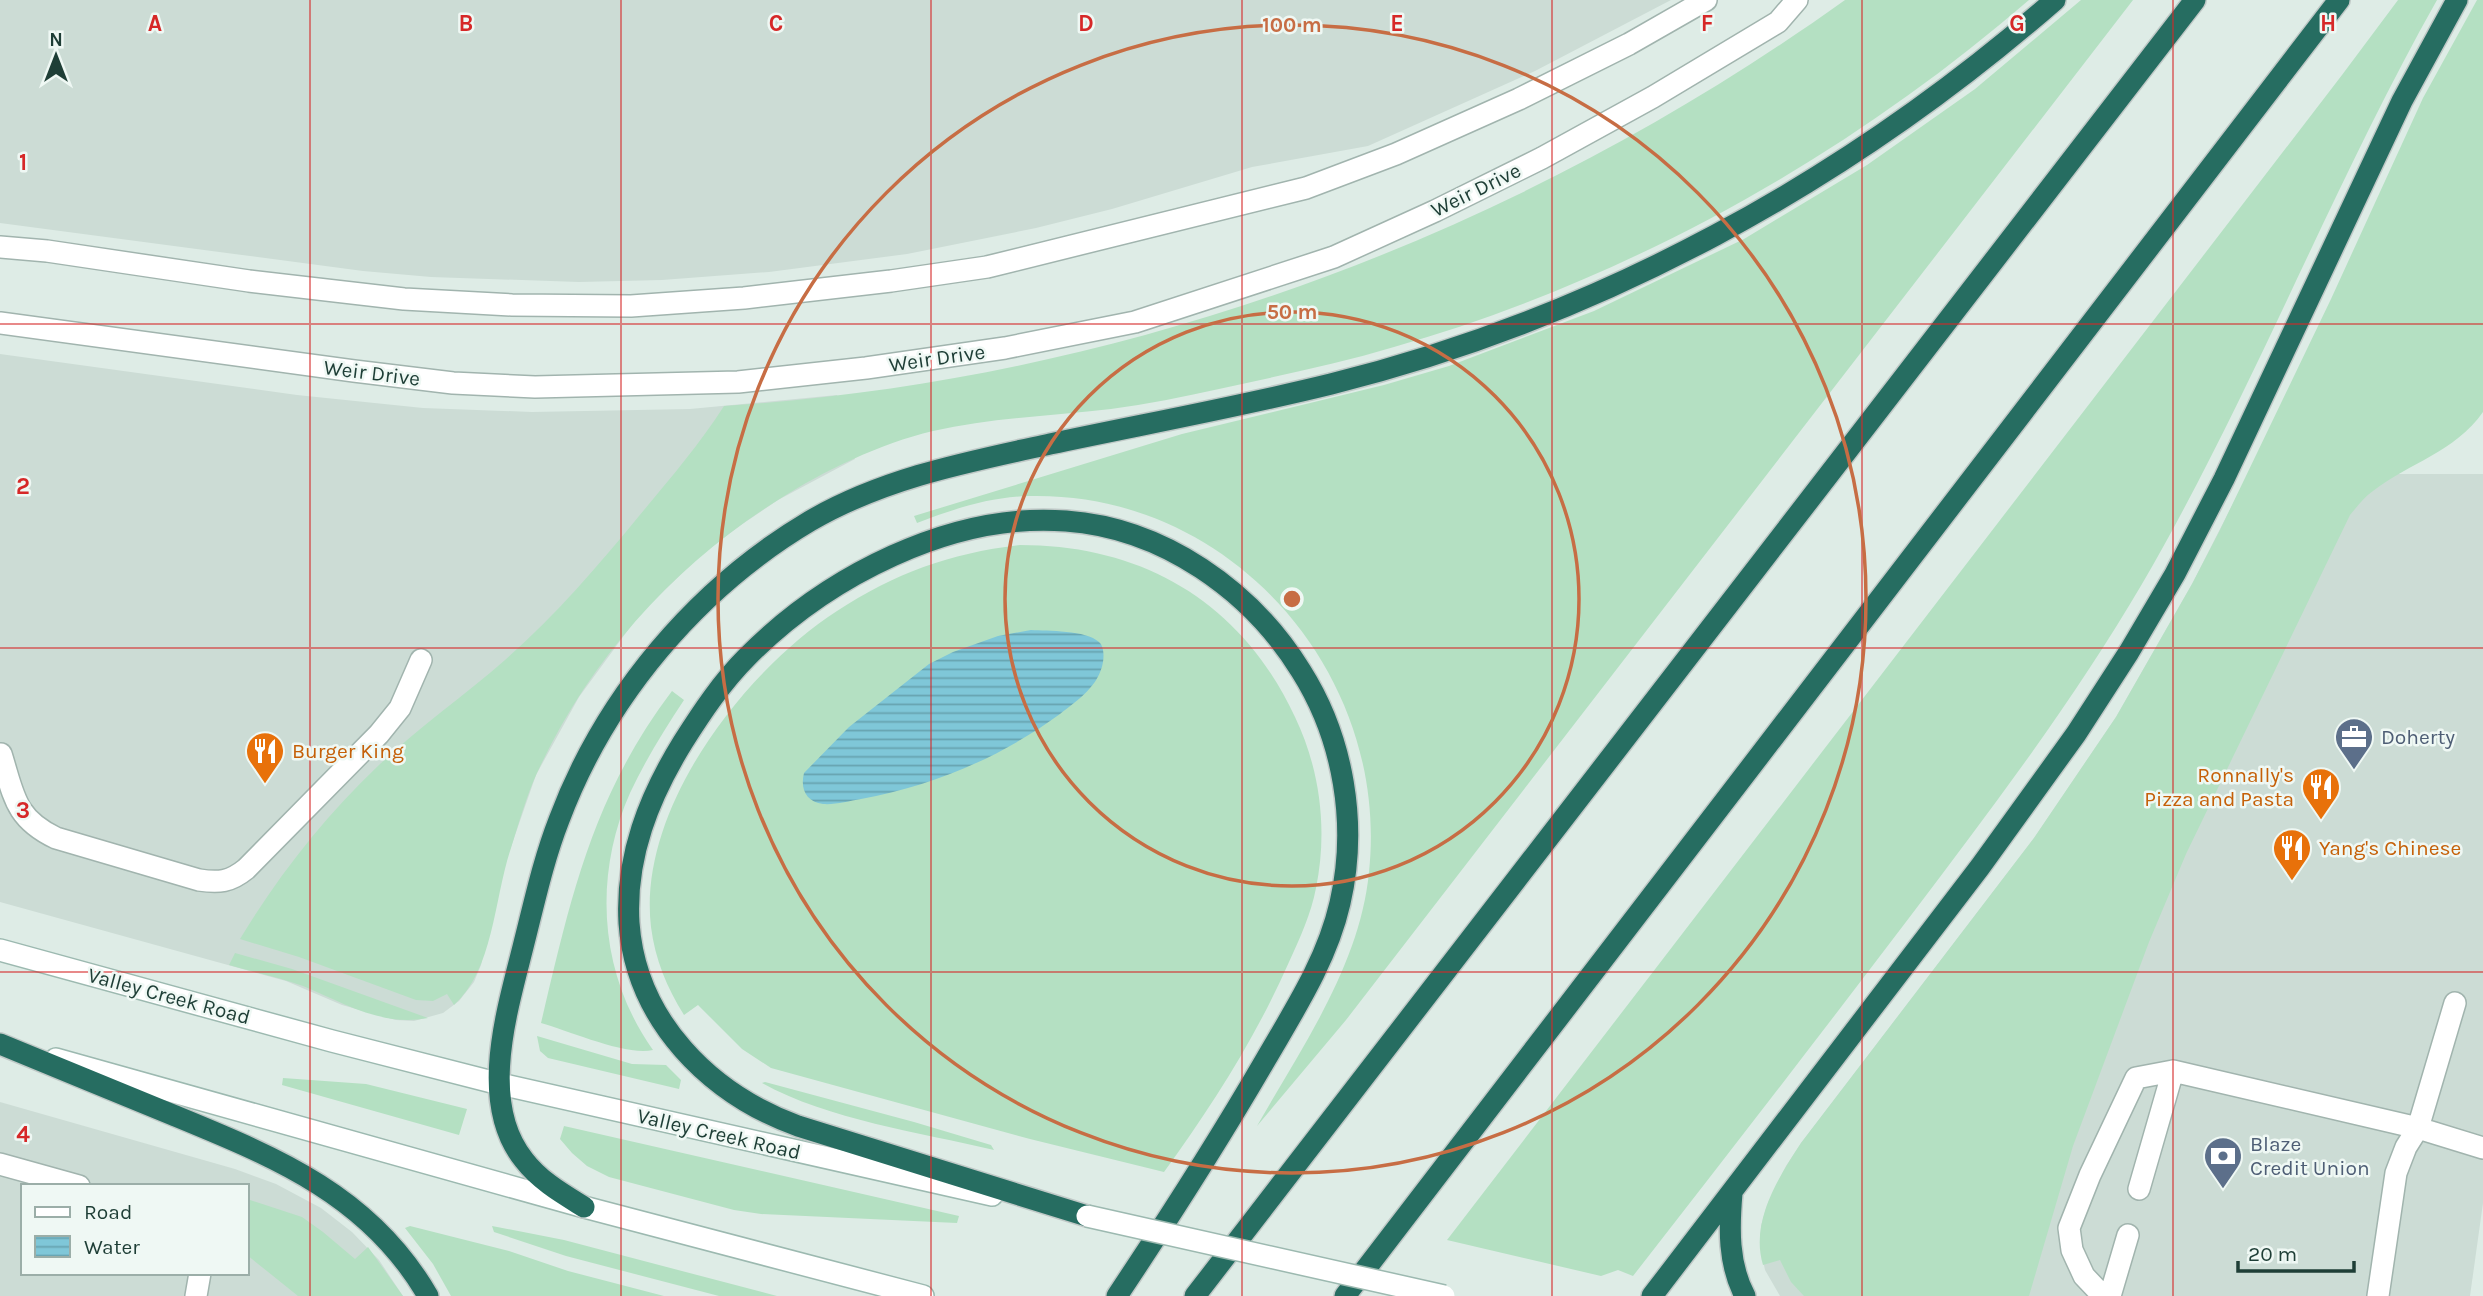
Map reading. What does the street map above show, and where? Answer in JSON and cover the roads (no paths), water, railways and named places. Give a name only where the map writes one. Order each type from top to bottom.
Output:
[{"type":"highway","points":[[584,1207],[543,1180],[520,1156],[506,1125],[500,1084],[504,1022],[559,818],[587,756],[627,692],[653,657],[683,623],[736,574],[774,544],[853,498],[890,484],[1002,454],[1332,384],[1486,336],[1586,297],[1650,268],[1737,223],[1837,163],[1928,103],[2007,42],[2055,0]]},
{"type":"highway","points":[[1195,1296],[2195,0]]},
{"type":"highway","points":[[1345,1296],[2339,0]]},
{"type":"highway","points":[[1652,1296],[2024,807],[2076,734],[2129,652],[2175,574],[2224,479],[2402,102],[2457,0]]},
{"type":"highway","points":[[1087,1216],[798,1126],[758,1109],[704,1071],[674,1040],[649,999],[630,935],[630,879],[649,807],[693,726],[712,697],[745,659],[802,608],[834,586],[894,556],[953,534],[1005,523],[1068,521],[1115,530],[1166,548],[1240,597],[1273,632],[1311,688],[1330,727],[1344,790],[1348,830],[1346,873],[1337,917],[1322,956],[1293,1013],[1236,1110],[1117,1296]]},
{"type":"highway","points":[[0,1044],[252,1148],[311,1178],[344,1200],[376,1227],[406,1262],[428,1296]]},
{"type":"highway","points":[[1732,1193],[1730,1246],[1737,1278],[1745,1296]]},
{"type":"street","points":[[0,247],[404,299],[512,305],[631,306],[706,301],[918,277],[986,267],[1306,188],[1396,154],[1519,99],[1629,44],[1706,0]]},
{"type":"street","name":"Weir Drive","points":[[0,323],[453,383],[535,387],[738,382],[866,368],[1005,348],[1135,322],[1334,257],[1455,201],[1642,103],[1777,22],[1797,0]]},
{"type":"street","points":[[1,754],[22,814],[41,831],[56,838],[199,880],[215,883],[227,881],[246,869],[379,734],[400,708],[421,660]]},
{"type":"street","name":"Valley Creek Road","points":[[0,950],[500,1084],[1444,1296]]},
{"type":"street","points":[[2378,1296],[2396,1174],[2406,1147],[2418,1128],[2455,1003]]},
{"type":"street","points":[[0,1044],[584,1207],[923,1296]]},
{"type":"street","points":[[2139,1189],[2173,1071]]},
{"type":"street","points":[[2103,1296],[2084,1276],[2072,1250],[2068,1228],[2136,1078],[2173,1071],[2418,1128],[2483,1148]]},
{"type":"street","points":[[0,1164],[72,1184]]},
{"type":"street","points":[[2109,1296],[2128,1235]]},
{"type":"street","points":[[196,1296],[200,1275]]},
{"type":"water","points":[[1031,630],[1085,635],[1102,646],[1103,662],[1097,678],[1087,692],[1060,714],[1014,744],[940,778],[847,802],[823,804],[808,798],[803,784],[804,773],[849,727],[929,664],[998,636]]},
{"type":"place","name":"Doherty","points":[[2354,771]]},
{"type":"place","name":"Burger King","points":[[265,785]]},
{"type":"place","name":"Ronnally's Pizza and Pasta","points":[[2321,821]]},
{"type":"place","name":"Yang's Chinese","points":[[2292,882]]},
{"type":"place","name":"Blaze Credit Union","points":[[2223,1190]]}]
